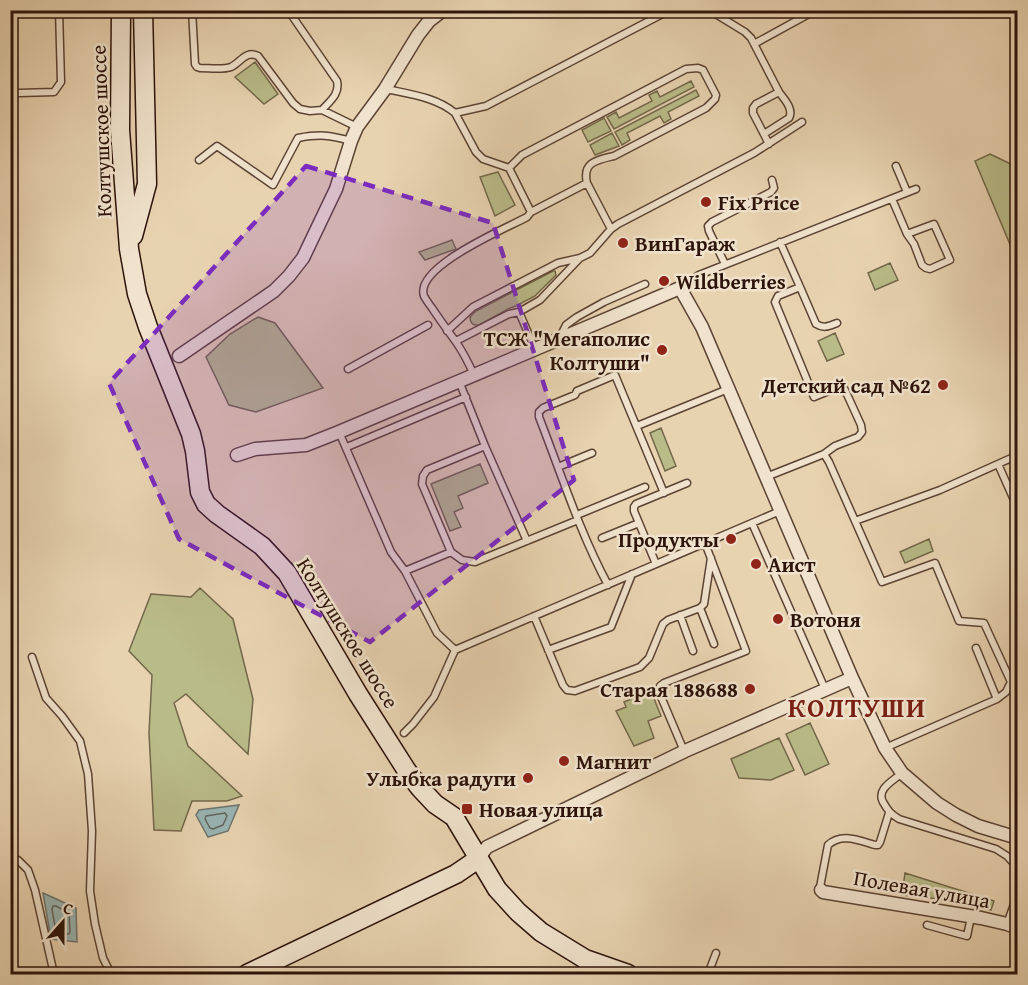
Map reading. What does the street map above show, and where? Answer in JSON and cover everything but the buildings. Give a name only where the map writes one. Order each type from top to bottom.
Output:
[{"type":"main road","name":"Колтушское шоссе","points":[[121,10],[120,130],[129,249],[137,294],[148,327],[191,434],[197,478],[206,504],[262,546],[287,573],[358,694],[407,771],[435,804],[454,817],[497,889],[541,932],[601,970],[627,975]]},
{"type":"main road","name":"Колтушское шоссе","points":[[129,249],[147,184],[143,10]]},
{"type":"main road","points":[[247,975],[268,970],[456,873],[478,859]]},
{"type":"street","points":[[179,356],[274,291],[303,258],[332,197],[357,128],[418,35],[429,21],[442,11]]},
{"type":"street","points":[[237,455],[255,449],[306,445],[680,288],[702,327],[852,678],[885,748],[902,773],[937,803],[978,826],[1017,838]]},
{"type":"street","points":[[478,859],[488,847],[685,751],[852,678]]},
{"type":"street","name":"Полевая улица","points":[[821,890],[1012,926]]},
{"type":"street","points":[[578,975],[601,970]]},
{"type":"lane","points":[[19,93],[54,92],[61,82],[59,10]]},
{"type":"lane","points":[[192,10],[197,67],[230,68],[249,54],[254,53],[293,104],[300,109],[322,110],[357,128]]},
{"type":"lane","points":[[288,10],[337,81],[337,93],[322,110]]},
{"type":"lane","points":[[455,112],[486,106],[670,10]]},
{"type":"lane","points":[[710,10],[746,32],[751,38],[779,92],[791,109],[789,118],[764,134]]},
{"type":"lane","points":[[754,44],[816,10]]},
{"type":"lane","points":[[508,168],[522,155],[686,69],[703,70],[716,95],[706,108],[614,156],[600,159],[586,169],[587,183],[611,229]]},
{"type":"lane","points":[[385,88],[438,103],[455,112],[476,152],[483,159],[508,168],[531,212]]},
{"type":"lane","points":[[769,144],[753,113],[753,108],[756,104],[779,92]]},
{"type":"lane","points":[[447,331],[473,307],[558,263],[590,253],[618,224],[754,153],[802,122]]},
{"type":"lane","points":[[199,160],[217,146],[273,185],[298,138],[329,135],[351,141]]},
{"type":"lane","points":[[896,166],[908,192]]},
{"type":"lane","points":[[725,264],[708,226],[771,192],[774,188],[772,180]]},
{"type":"lane","points":[[474,375],[456,342],[424,297],[425,283],[430,275],[450,257],[526,218],[531,212],[587,183]]},
{"type":"lane","points":[[680,288],[699,275],[725,264],[916,189]]},
{"type":"lane","points":[[892,199],[906,234],[914,244],[922,265],[930,268],[950,260],[934,224],[906,234]]},
{"type":"lane","points":[[780,242],[816,324],[826,328],[837,323]]},
{"type":"lane","points":[[456,342],[540,300],[580,258]]},
{"type":"lane","points":[[559,339],[566,326],[577,317],[645,284]]},
{"type":"lane","points":[[766,477],[824,454],[862,432],[845,390],[838,387],[814,398],[775,302],[778,296],[800,287]]},
{"type":"lane","points":[[519,312],[535,349]]},
{"type":"lane","points":[[348,369],[428,325]]},
{"type":"lane","points":[[608,585],[578,518],[539,412],[543,408],[575,395],[577,391],[615,375],[664,493]]},
{"type":"lane","points":[[459,381],[527,541]]},
{"type":"lane","points":[[636,426],[728,389]]},
{"type":"lane","points":[[347,447],[466,397]]},
{"type":"lane","points":[[339,432],[392,552],[405,571],[437,633],[455,650]]},
{"type":"lane","points":[[485,446],[427,470],[423,476],[422,484],[451,552],[462,560],[475,562],[527,541],[645,486]]},
{"type":"lane","points":[[558,467],[592,453]]},
{"type":"lane","points":[[824,454],[882,582],[935,563],[959,621],[984,623],[1014,682],[998,699],[885,748]]},
{"type":"lane","points":[[855,521],[940,490],[1017,455]]},
{"type":"lane","points":[[998,464],[1017,509]]},
{"type":"lane","points":[[634,507],[636,504],[687,483]]},
{"type":"lane","points":[[628,494],[656,564]]},
{"type":"lane","points":[[404,733],[434,697],[455,650],[780,511]]},
{"type":"lane","points":[[602,538],[639,523]]},
{"type":"lane","points":[[752,523],[825,690]]},
{"type":"lane","points":[[685,751],[659,692],[660,686],[746,651],[705,543]]},
{"type":"lane","points":[[405,571],[451,552]]},
{"type":"lane","points":[[534,616],[563,685],[567,690],[574,691],[640,667],[649,658],[663,624],[700,608],[704,604],[711,558]]},
{"type":"lane","points":[[548,650],[611,627],[632,574]]},
{"type":"lane","points":[[700,608],[714,644]]},
{"type":"lane","points":[[680,615],[693,651]]},
{"type":"lane","points":[[976,648],[998,699]]},
{"type":"lane","points":[[33,657],[46,698],[80,741],[86,763],[92,831],[90,891],[103,957],[111,975]]},
{"type":"lane","points":[[902,773],[881,792],[881,798],[889,813],[899,819],[996,849],[1007,856],[1017,868]]},
{"type":"lane","points":[[821,890],[828,845],[848,837],[878,845],[889,813]]},
{"type":"lane","points":[[10,860],[18,860],[28,870],[35,890],[54,975]]},
{"type":"lane","points":[[1012,926],[1017,893]]},
{"type":"lane","points":[[927,925],[967,936],[971,917]]},
{"type":"lane","points":[[708,975],[716,953]]},
{"type":"highlighted area","points":[[306,166],[493,223],[574,480],[370,642],[179,539],[109,383]]},
{"type":"green space","points":[[255,62],[278,94],[264,104],[235,77]]},
{"type":"green space","points":[[691,81],[694,87],[614,129],[607,117],[616,112],[619,118],[652,101],[649,95],[657,91],[660,97]]},
{"type":"green space","points":[[696,90],[699,96],[668,112],[671,119],[664,123],[660,116],[627,133],[630,140],[622,145],[615,132]]},
{"type":"green space","points":[[604,118],[611,131],[588,142],[582,130]]},
{"type":"green space","points":[[612,133],[619,146],[595,155],[590,145]]},
{"type":"green space","points":[[990,154],[1017,167],[1017,261],[975,161]]},
{"type":"green space","points":[[498,172],[515,205],[495,216],[480,177]]},
{"type":"green space","points":[[452,240],[456,249],[425,260],[419,252]]},
{"type":"green space","points":[[890,263],[898,280],[875,290],[868,273]]},
{"type":"green space","points":[[553,271],[556,275],[535,296],[479,325],[471,322],[470,317],[476,311]]},
{"type":"green space","points":[[258,317],[275,323],[323,388],[256,412],[229,405],[206,357],[230,334]]},
{"type":"green space","points":[[835,333],[844,354],[827,361],[818,341]]},
{"type":"green space","points":[[661,428],[676,466],[665,471],[650,433]]},
{"type":"green space","points":[[480,464],[488,483],[458,496],[463,508],[454,512],[461,527],[450,531],[431,484]]},
{"type":"green space","points":[[929,539],[933,551],[905,563],[900,552]]},
{"type":"green space","points":[[200,588],[233,619],[253,699],[248,754],[186,694],[174,703],[188,746],[242,796],[227,801],[192,801],[181,831],[154,830],[149,733],[152,675],[129,651],[151,594],[191,597]]},
{"type":"green space","points":[[651,691],[661,716],[648,721],[654,738],[634,746],[616,711],[626,707],[624,702]]},
{"type":"green space","points":[[810,723],[829,764],[805,775],[786,734]]},
{"type":"green space","points":[[779,738],[794,770],[771,780],[739,778],[731,759]]},
{"type":"green space","points":[[905,873],[994,901],[991,910],[926,897],[902,895]]},
{"type":"water","points":[[239,805],[228,831],[208,837],[196,815],[199,810]]},
{"type":"water","points":[[43,893],[76,908],[77,942],[51,939]]},
{"type":"place","name":"Fix Price","points":[[706,202]]},
{"type":"place","name":"ВинГараж","points":[[623,243]]},
{"type":"place","name":"Wildberries","points":[[664,281]]},
{"type":"place","name":"ТСЖ \"Мегаполис Колтуши\"","points":[[662,350]]},
{"type":"place","name":"Детский сад №62","points":[[943,385]]},
{"type":"place","name":"Продукты","points":[[731,539]]},
{"type":"place","name":"Аист","points":[[756,564]]},
{"type":"place","name":"Вотоня","points":[[778,619]]},
{"type":"place","name":"Старая 188688","points":[[750,689]]},
{"type":"place","name":"Магнит","points":[[564,761]]},
{"type":"place","name":"Улыбка радуги","points":[[528,778]]},
{"type":"place","name":"Новая улица","points":[[467,809]]},
{"type":"district","name":"КОЛТУШИ","points":[[857,707]]}]
